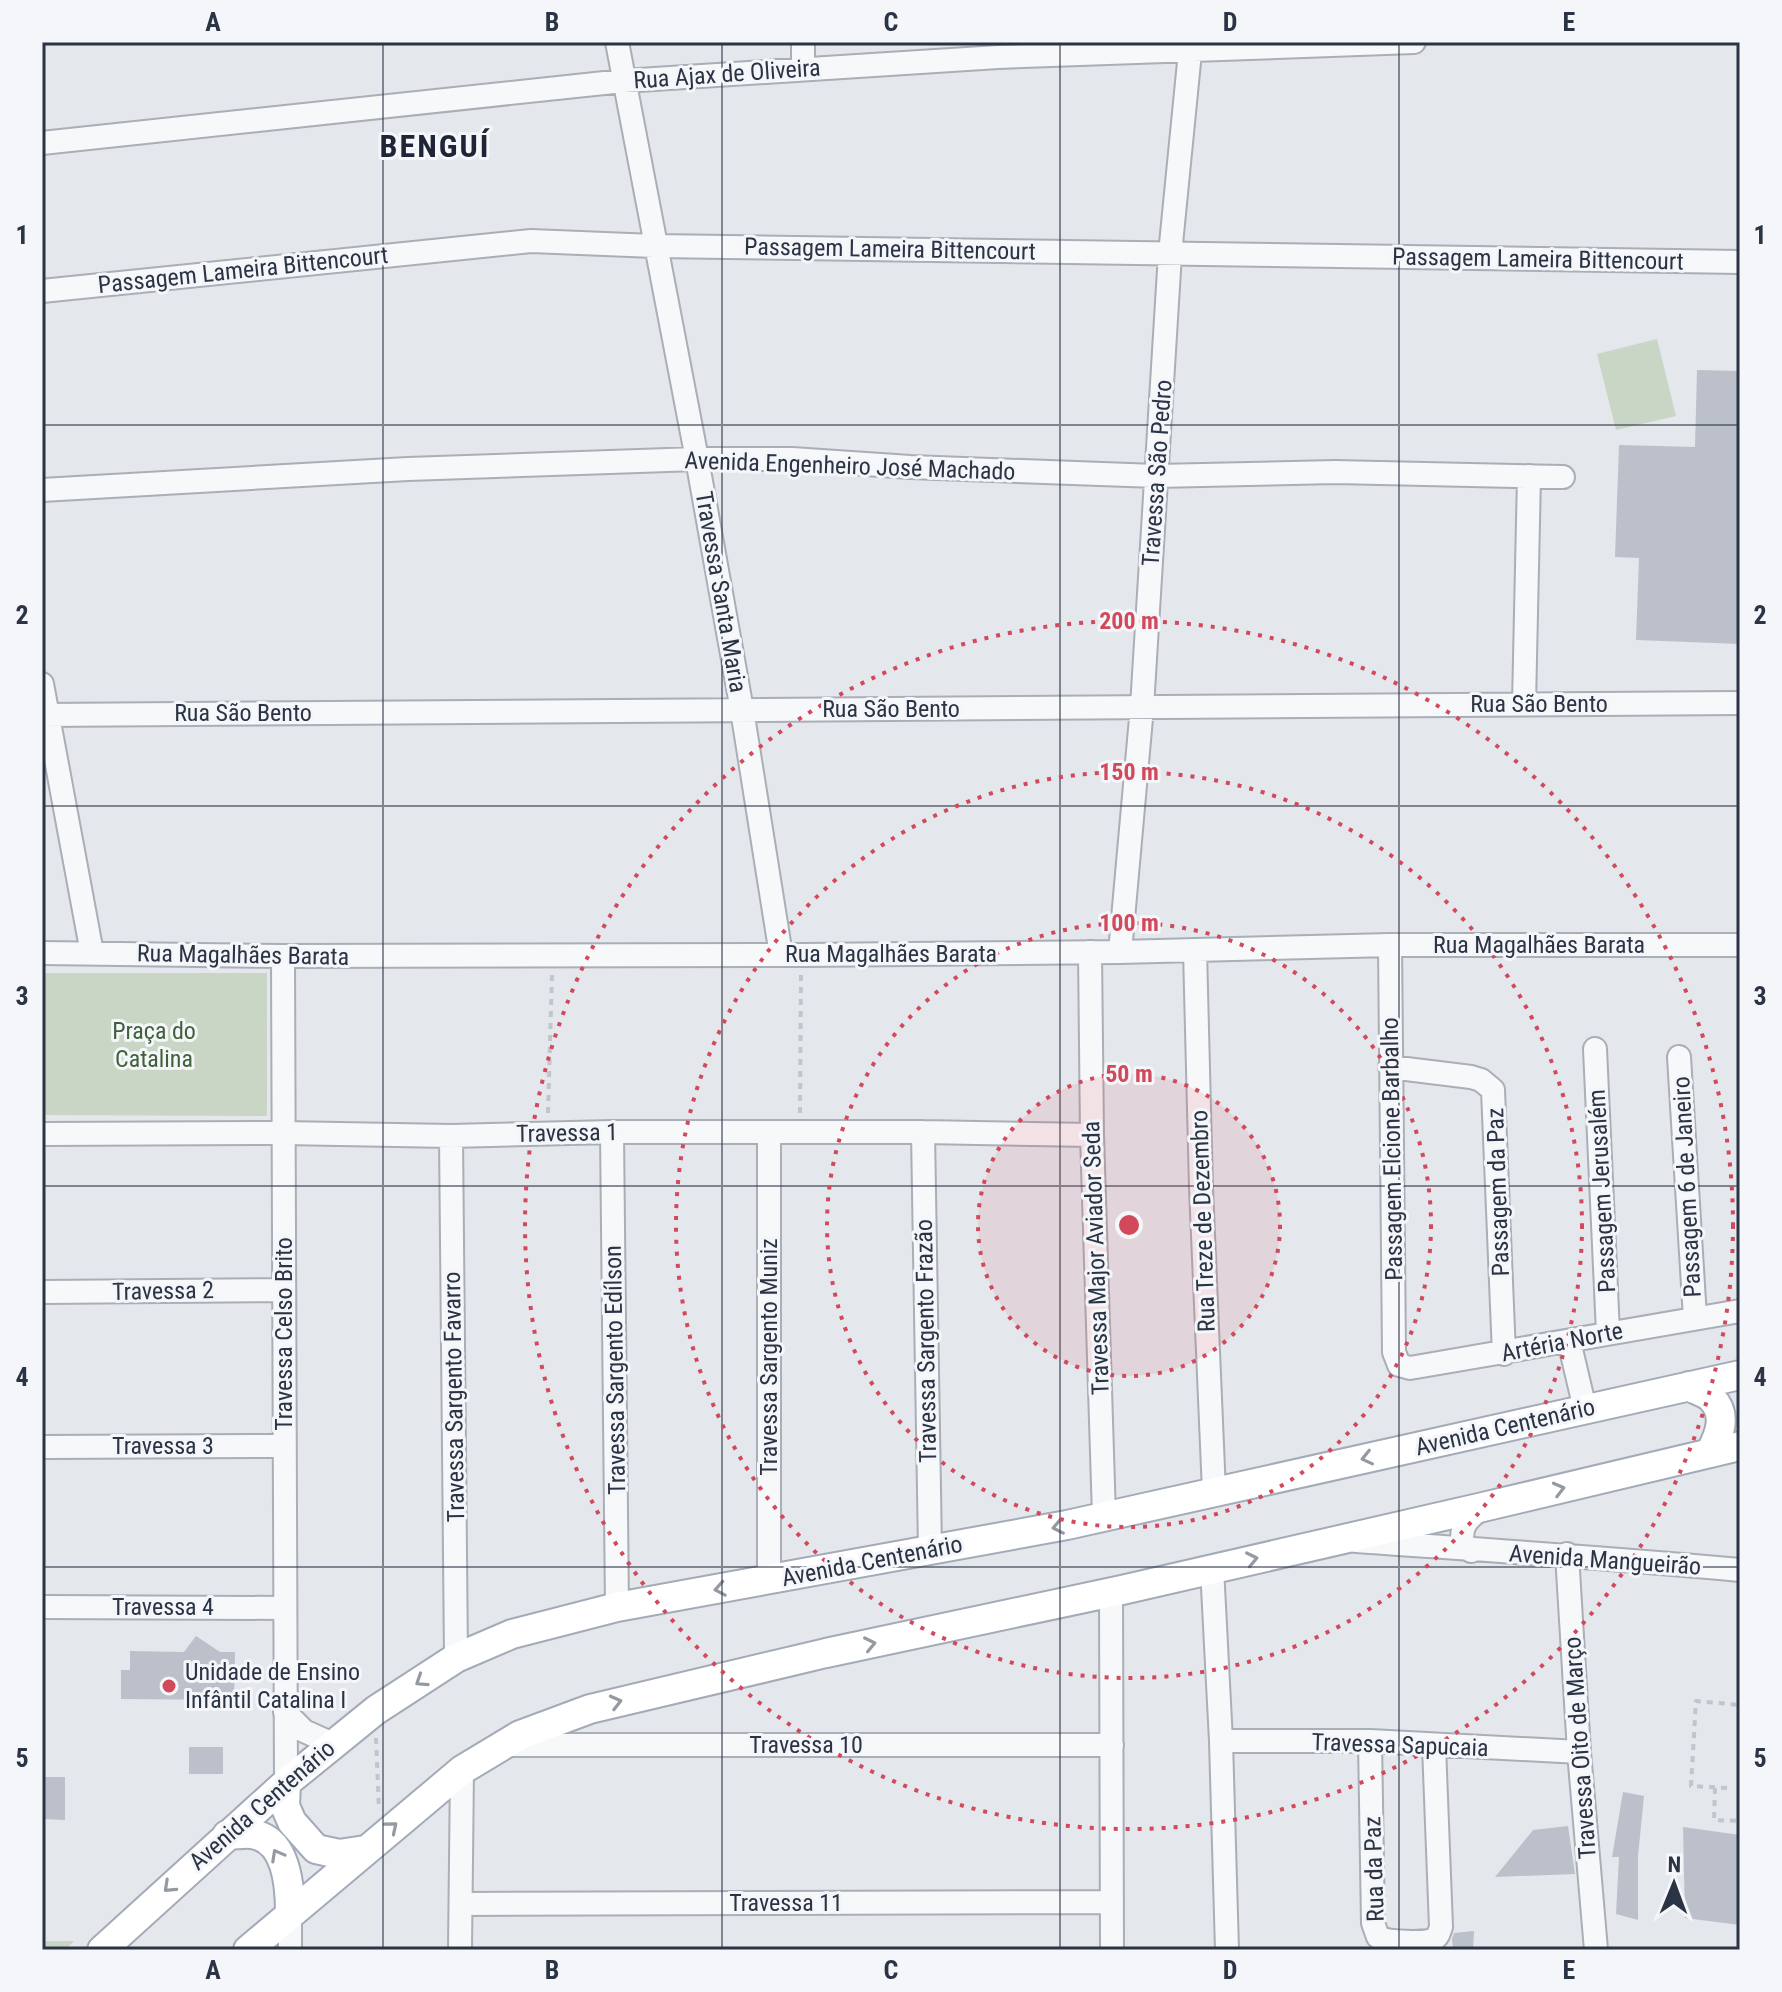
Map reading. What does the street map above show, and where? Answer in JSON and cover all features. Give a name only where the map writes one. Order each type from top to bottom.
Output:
[{"type":"main road","name":"Avenida Centenário","points":[[102,1950],[286,1783],[376,1710],[456,1658],[523,1631],[617,1607],[1104,1516],[1740,1375]]},
{"type":"main road","points":[[1740,1384],[1733,1393],[1734,1410],[1740,1421]]},
{"type":"main road","points":[[1689,1386],[1712,1399],[1720,1415],[1721,1433],[1710,1453]]},
{"type":"main road","points":[[248,1950],[462,1770],[500,1745],[577,1713],[647,1694],[1111,1592],[1740,1446]]},
{"type":"main road","points":[[286,1783],[285,1806],[292,1822],[316,1849],[339,1854],[365,1850]]},
{"type":"main road","points":[[227,1835],[254,1834],[273,1845],[288,1875],[290,1913]]},
{"type":"street","name":"Travessa Santa Maria","points":[[617,42],[791,955]]},
{"type":"street","points":[[803,42],[803,69]]},
{"type":"street","name":"Rua Ajax de Oliveira","points":[[42,143],[623,81],[1190,45],[1414,42]]},
{"type":"street","name":"Travessa São Pedro","points":[[1120,952],[1142,707],[1170,254],[1190,45]]},
{"type":"street","name":"Passagem Lameira Bittencourt","points":[[42,291],[531,241],[654,246],[1740,262]]},
{"type":"street","name":"Avenida Engenheiro José Machado","points":[[42,490],[408,469],[697,459],[792,459],[910,467],[1156,476],[1335,472],[1563,477]]},
{"type":"street","points":[[1524,704],[1529,476]]},
{"type":"street","points":[[42,684],[45,715],[92,953]]},
{"type":"street","name":"Rua São Bento","points":[[45,715],[1740,703]]},
{"type":"street","name":"Rua Magalhães Barata","points":[[42,953],[791,955],[1120,952],[1390,945],[1740,945]]},
{"type":"street","name":"Passagem Elcione Barbalho","points":[[1390,945],[1394,1352]]},
{"type":"street","name":"Rua Treze de Dezembro","points":[[1195,950],[1214,1492]]},
{"type":"street","name":"Travessa Major Aviador Seda","points":[[1090,952],[1092,1135],[1104,1516]]},
{"type":"street","name":"Travessa Celso Brito","points":[[283,956],[286,1783]]},
{"type":"street","name":"Passagem Jerusalém","points":[[1595,1049],[1608,1333]]},
{"type":"street","name":"Passagem 6 de Janeiro","points":[[1679,1057],[1695,1318]]},
{"type":"street","name":"Passagem da Paz","points":[[1390,1067],[1471,1077],[1481,1080],[1493,1090],[1504,1354]]},
{"type":"street","name":"Travessa 1","points":[[42,1134],[451,1136],[612,1132],[923,1132],[1092,1135]]},
{"type":"street","name":"Travessa Sargento Edílson","points":[[612,1132],[617,1607]]},
{"type":"street","name":"Travessa Sargento Frazão","points":[[923,1132],[930,1550]]},
{"type":"street","name":"Travessa Sargento Muniz","points":[[769,1133],[769,1580]]},
{"type":"street","name":"Travessa Sargento Favarro","points":[[451,1136],[456,1658]]},
{"type":"street","name":"Travessa 2","points":[[42,1292],[283,1290]]},
{"type":"street","name":"Artéria Norte","points":[[1394,1352],[1399,1365],[1410,1368],[1740,1311]]},
{"type":"street","points":[[1569,1341],[1585,1409]]},
{"type":"street","name":"Travessa 3","points":[[42,1447],[284,1446]]},
{"type":"street","points":[[1471,1551],[1463,1544],[1462,1527],[1483,1507]]},
{"type":"street","name":"Avenida Mangueirão","points":[[1339,1540],[1471,1551],[1567,1554],[1740,1570]]},
{"type":"street","name":"Travessa Oito de Março","points":[[1567,1554],[1594,1946]]},
{"type":"street","points":[[1212,1568],[1227,1950]]},
{"type":"street","points":[[1111,1592],[1112,1950]]},
{"type":"street","name":"Travessa 4","points":[[42,1607],[285,1608]]},
{"type":"street","points":[[285,1712],[304,1731],[333,1744]]},
{"type":"street","name":"Travessa Sapucaia","points":[[1221,1741],[1370,1741],[1579,1752]]},
{"type":"street","name":"Rua da Paz","points":[[1370,1741],[1373,1923],[1378,1937],[1386,1941],[1430,1940],[1437,1936],[1441,1927],[1434,1746]]},
{"type":"street","name":"Travessa 10","points":[[500,1745],[1112,1745]]},
{"type":"street","points":[[460,1950],[462,1770]]},
{"type":"street","name":"Travessa 11","points":[[461,1904],[1112,1902]]},
{"type":"street","points":[[290,1913],[290,1950]]},
{"type":"path","points":[[548,1133],[552,955]]},
{"type":"path","points":[[791,955],[800,1133]]},
{"type":"path","points":[[1727,1788],[1691,1786],[1696,1701],[1740,1705]]},
{"type":"path","points":[[376,1710],[379,1811],[388,1830]]},
{"type":"path","points":[[1715,1788],[1714,1820],[1740,1821]]},
{"type":"green space","points":[[1657,339],[1676,416],[1616,430],[1597,354]]},
{"type":"green space","name":"Praça do Catalina","points":[[42,973],[267,973],[267,1116],[42,1115]]},
{"type":"green space","points":[[42,1941],[74,1941],[65,1950],[42,1950]]},
{"type":"building","points":[[1697,370],[1740,371],[1740,644],[1636,640],[1639,558],[1615,557],[1619,445],[1695,447]]},
{"type":"building","points":[[196,1636],[220,1652],[235,1652],[234,1700],[121,1699],[121,1670],[130,1670],[130,1651],[184,1652]]},
{"type":"building","points":[[189,1747],[223,1747],[223,1774],[189,1774]]},
{"type":"building","points":[[42,1777],[65,1777],[65,1820],[42,1819]]},
{"type":"building","points":[[1623,1792],[1644,1796],[1638,1856],[1638,1920],[1616,1914],[1619,1857],[1612,1857]]},
{"type":"building","points":[[1568,1826],[1575,1874],[1495,1877],[1533,1830]]},
{"type":"building","points":[[1683,1827],[1740,1835],[1740,1925],[1685,1918]]},
{"type":"building","points":[[1474,1931],[1473,1950],[1453,1950],[1454,1933]]},
{"type":"place","name":"Unidade de Ensino Infântil Catalina I","points":[[169,1686]]},
{"type":"district","name":"BENGUÍ","points":[[435,146]]}]
